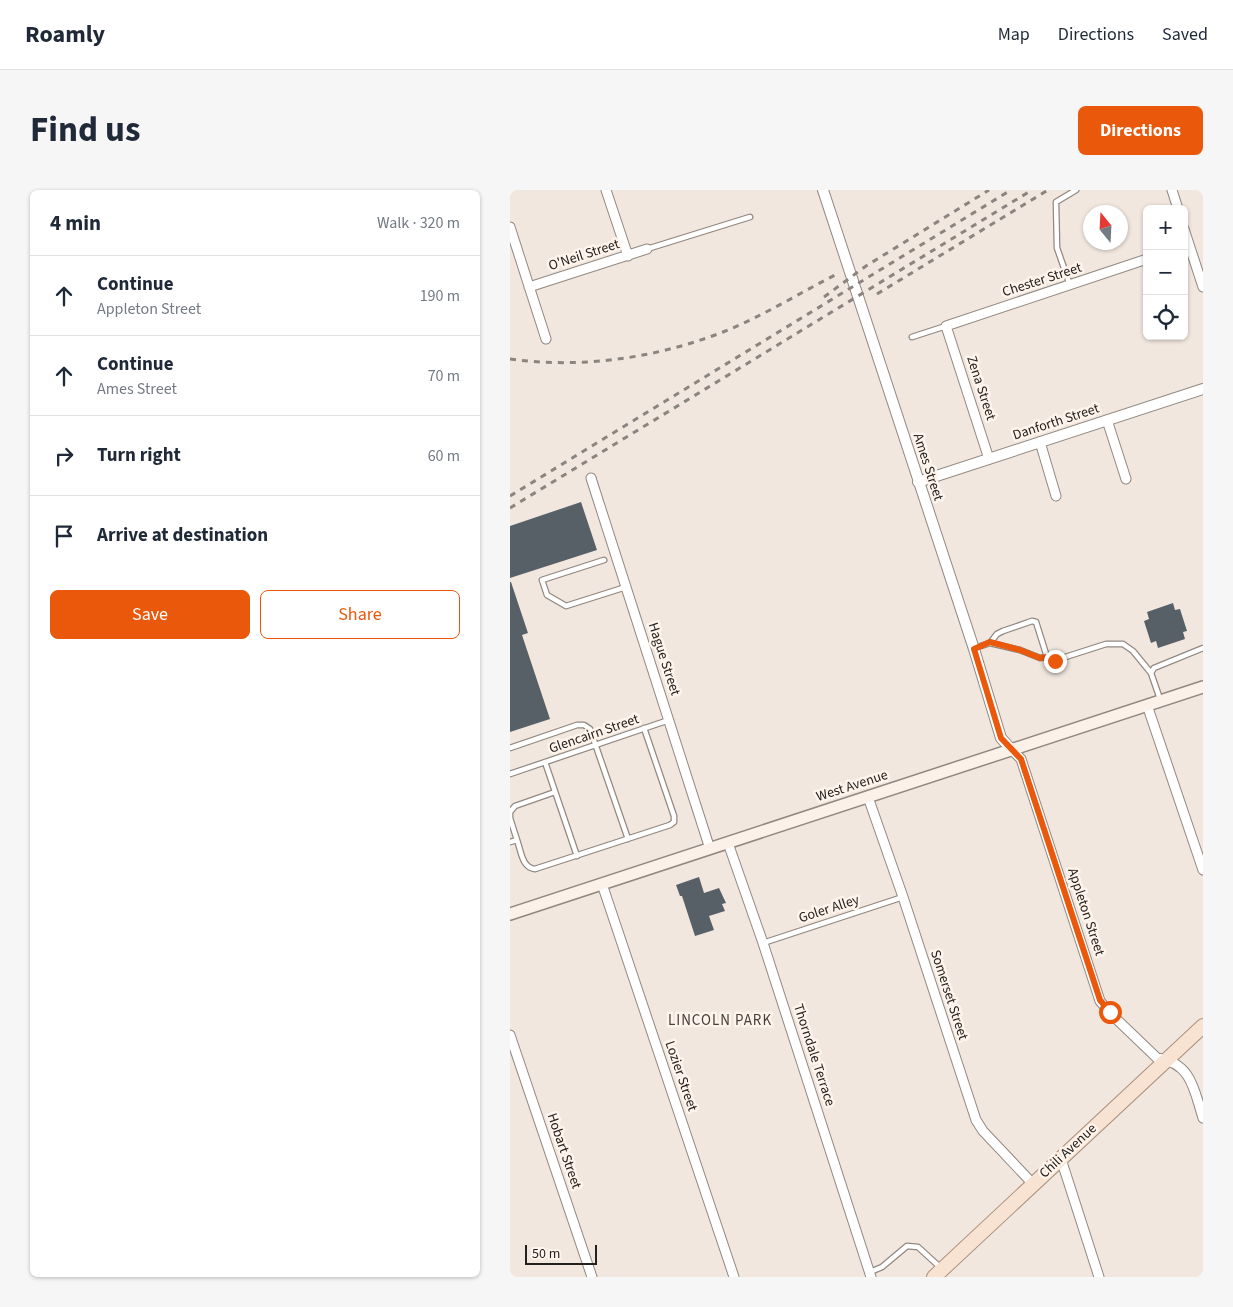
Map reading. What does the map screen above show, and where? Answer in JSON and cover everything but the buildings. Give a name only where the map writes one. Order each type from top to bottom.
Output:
[{"type":"main road","name":"West Avenue","points":[[510,912],[710,849],[1203,687]]},
{"type":"main road","name":"Chili Avenue","points":[[941,1274],[1033,1184],[1203,1026]]},
{"type":"street","points":[[606,190],[628,256]]},
{"type":"street","name":"Ames Street","points":[[823,190],[974,649],[1001,738],[1012,750]]},
{"type":"street","points":[[1172,190],[1177,205]]},
{"type":"street","points":[[510,227],[546,338]]},
{"type":"street","name":"O'Neil Street","points":[[529,287],[647,249]]},
{"type":"street","points":[[1188,249],[1203,287]]},
{"type":"street","name":"Chester Street","points":[[946,326],[1143,260]]},
{"type":"street","name":"Zena Street","points":[[946,326],[989,459]]},
{"type":"street","name":"Danforth Street","points":[[918,482],[1203,389]]},
{"type":"street","points":[[1107,420],[1126,479]]},
{"type":"street","points":[[1040,442],[1056,496]]},
{"type":"street","name":"Hague Street","points":[[592,478],[710,849]]},
{"type":"street","points":[[1147,705],[1203,870]]},
{"type":"street","name":"Appleton Street","points":[[1012,750],[1021,759],[1100,1000],[1157,1058],[1181,1067],[1190,1078],[1203,1118]]},
{"type":"street","name":"Somerset Street","points":[[868,797],[976,1120],[983,1131],[1033,1184]]},
{"type":"street","name":"Thorndale Terrace","points":[[728,843],[763,943],[870,1275]]},
{"type":"street","name":"Lozier Street","points":[[602,884],[734,1277]]},
{"type":"street","name":"Hobart Street","points":[[510,1035],[592,1277]]},
{"type":"street","points":[[1060,1159],[1099,1277]]},
{"type":"lane","points":[[1070,285],[1057,248],[1056,202],[1076,190]]},
{"type":"lane","points":[[647,249],[750,217]]},
{"type":"lane","points":[[912,337],[946,326]]},
{"type":"lane","points":[[604,560],[542,580],[547,595],[566,606],[626,587]]},
{"type":"lane","points":[[974,649],[990,642],[996,634],[1034,621],[1047,657]]},
{"type":"lane","points":[[990,642],[1020,650],[1040,658],[1047,657],[1055,661],[1106,644],[1123,644],[1133,651],[1151,673],[1160,701]]},
{"type":"lane","points":[[1151,673],[1154,668],[1203,648]]},
{"type":"lane","name":"Glencairn Street","points":[[510,774],[669,720]]},
{"type":"lane","points":[[510,748],[577,725],[584,725],[590,729],[628,839]]},
{"type":"lane","points":[[555,792],[515,806],[510,812],[517,840],[529,869],[535,870],[670,825],[674,822],[674,816],[644,728]]},
{"type":"lane","points":[[545,762],[577,856]]},
{"type":"lane","points":[[510,842],[517,840]]},
{"type":"lane","name":"Goler Alley","points":[[763,943],[903,897]]},
{"type":"lane","points":[[870,1275],[907,1246],[918,1247],[941,1274]]},
{"type":"railway","points":[[824,297],[866,266],[989,190]]},
{"type":"railway","points":[[510,496],[1011,190]]},
{"type":"railway","points":[[510,508],[1032,190]]},
{"type":"railway","points":[[877,294],[1048,190]]},
{"type":"railway","points":[[510,359],[537,362],[591,362],[645,355],[672,349],[737,326],[835,275]]},
{"type":"district","name":"LINCOLN PARK","points":[[720,1020]]},
{"type":"route","points":[[1055,661],[1047,657],[1040,658],[1020,650],[990,642],[974,649],[1001,738],[1021,759],[1100,1000],[1110,1012]]}]
